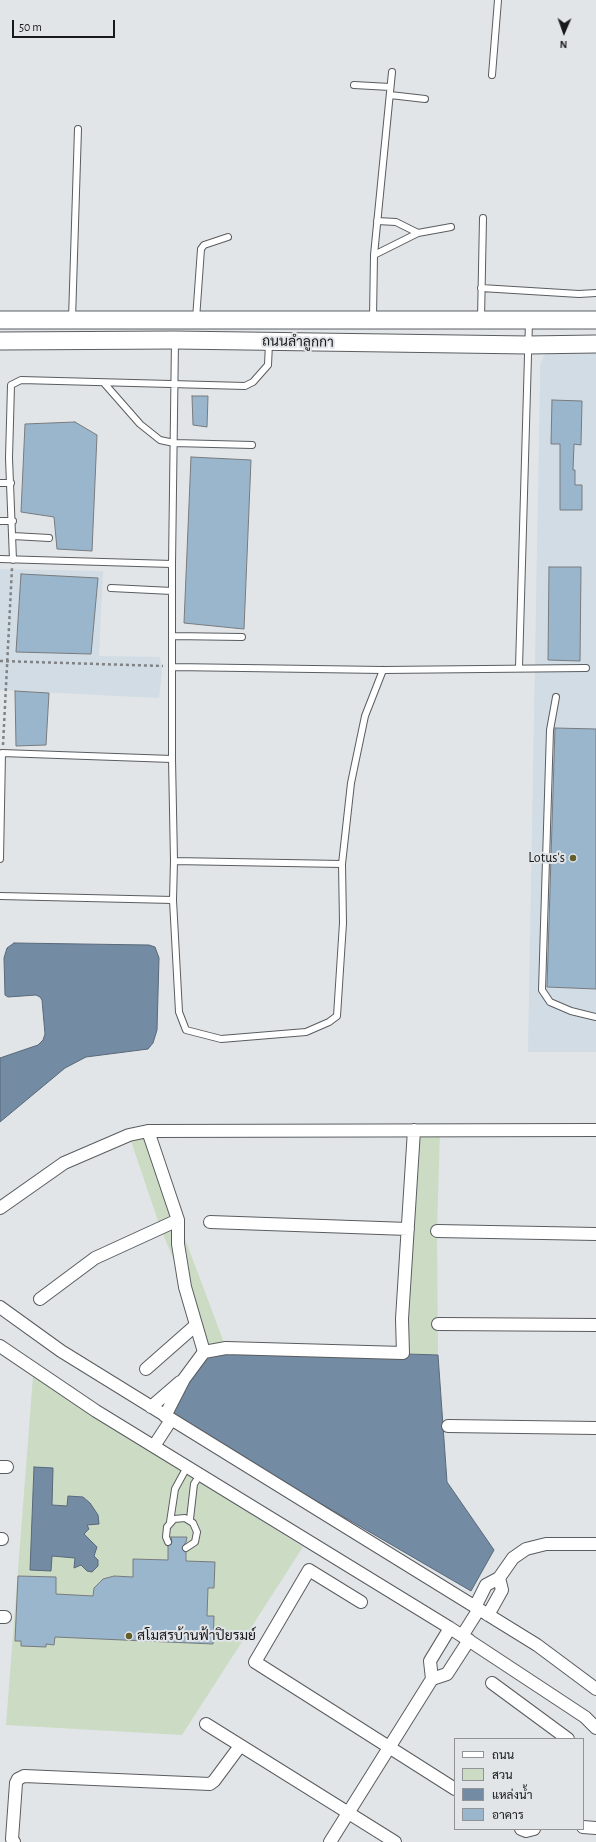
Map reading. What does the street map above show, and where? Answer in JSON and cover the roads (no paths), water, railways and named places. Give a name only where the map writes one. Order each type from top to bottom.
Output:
[{"type":"main road","name":"ถนนลำลูกกา","points":[[0,320],[596,320]]},
{"type":"main road","name":"ถนนลำลูกกา","points":[[0,341],[175,340],[528,345],[596,344]]},
{"type":"street","points":[[151,1407],[184,1379],[204,1352],[226,1348],[403,1353],[402,1319],[414,1130]]},
{"type":"street","points":[[0,1208],[64,1162],[129,1135],[148,1131],[596,1130]]},
{"type":"street","points":[[148,1131],[178,1220],[178,1244],[185,1288],[204,1352]]},
{"type":"street","points":[[40,1299],[95,1258],[178,1220]]},
{"type":"street","points":[[210,1222],[408,1229]]},
{"type":"street","points":[[437,1231],[596,1234]]},
{"type":"street","points":[[0,1307],[61,1351],[537,1644],[596,1689]]},
{"type":"street","points":[[438,1324],[596,1325]]},
{"type":"street","points":[[146,1369],[196,1325]]},
{"type":"street","points":[[0,1346],[96,1411],[466,1638],[585,1717],[596,1728]]},
{"type":"street","points":[[154,1446],[168,1418],[184,1379]]},
{"type":"street","points":[[448,1426],[596,1428]]},
{"type":"street","points":[[432,1679],[447,1674],[481,1610],[486,1585],[500,1578],[513,1558],[526,1549],[546,1544],[596,1544]]},
{"type":"street","points":[[361,1602],[310,1570],[255,1662],[454,1788]]},
{"type":"street","points":[[330,1842],[432,1679],[430,1661],[450,1628]]},
{"type":"street","points":[[492,1683],[567,1738]]},
{"type":"street","points":[[206,1724],[395,1842]]},
{"type":"street","points":[[14,1842],[12,1839],[16,1783],[18,1779],[24,1776],[210,1784],[214,1781],[240,1746]]},
{"type":"street","points":[[584,1827],[596,1828]]},
{"type":"lane","points":[[492,75],[498,0]]},
{"type":"lane","points":[[373,320],[374,255],[392,72]]},
{"type":"lane","points":[[354,85],[390,87]]},
{"type":"lane","points":[[390,95],[425,99]]},
{"type":"lane","points":[[72,320],[78,129]]},
{"type":"lane","points":[[481,320],[483,218]]},
{"type":"lane","points":[[377,221],[396,222],[418,233]]},
{"type":"lane","points":[[374,255],[418,233],[451,227]]},
{"type":"lane","points":[[196,320],[201,249],[204,245],[228,237]]},
{"type":"lane","points":[[482,288],[579,294],[596,293]]},
{"type":"lane","points":[[519,667],[529,320]]},
{"type":"lane","points":[[175,340],[172,564],[173,900],[179,1012],[186,1030],[221,1039],[306,1032],[329,1022],[337,1016],[343,923],[342,864],[350,783],[365,716],[383,670]]},
{"type":"lane","points":[[13,560],[13,521],[9,458],[11,384],[21,380],[245,386],[253,382],[268,364],[269,341]]},
{"type":"lane","points":[[104,382],[140,424],[160,440],[174,443],[252,445]]},
{"type":"lane","points":[[0,483],[11,483]]},
{"type":"lane","points":[[0,521],[13,521]]},
{"type":"lane","points":[[13,536],[49,538]]},
{"type":"lane","points":[[0,559],[172,564]]},
{"type":"lane","points":[[111,588],[172,591]]},
{"type":"lane","points":[[172,636],[242,637]]},
{"type":"lane","points":[[172,667],[383,670],[519,667],[586,668]]},
{"type":"lane","points":[[556,697],[550,730],[542,990],[550,1002],[570,1011],[596,1017]]},
{"type":"lane","points":[[0,859],[1,753],[172,759]]},
{"type":"lane","points":[[174,861],[342,864]]},
{"type":"lane","points":[[0,896],[173,900]]},
{"type":"lane","points":[[168,1542],[166,1532],[170,1522],[175,1489],[187,1467]]},
{"type":"lane","points":[[186,1548],[191,1546],[197,1537],[196,1527],[190,1519],[194,1484],[200,1475]]},
{"type":"lane","points":[[170,1522],[179,1518],[190,1519]]},
{"type":"water","points":[[14,943],[149,945],[155,947],[159,958],[157,1030],[153,1043],[148,1049],[86,1057],[65,1068],[0,1122],[0,1058],[38,1045],[43,1040],[45,1034],[42,1000],[40,997],[36,995],[8,997],[5,995],[4,958],[7,948]]},
{"type":"water","points":[[226,1348],[438,1355],[447,1482],[494,1550],[471,1591],[167,1414],[204,1357]]},
{"type":"water","points":[[34,1467],[53,1468],[52,1505],[67,1506],[68,1496],[83,1497],[90,1503],[98,1515],[99,1524],[87,1525],[89,1529],[84,1534],[97,1547],[94,1556],[98,1560],[98,1566],[92,1572],[87,1571],[81,1565],[74,1568],[75,1558],[52,1556],[51,1571],[30,1570]]},
{"type":"place","name":"Lotus's","points":[[573,858]]},
{"type":"place","name":"สโมสรบ้านฟ้าปิยรมย์","points":[[129,1636]]}]
